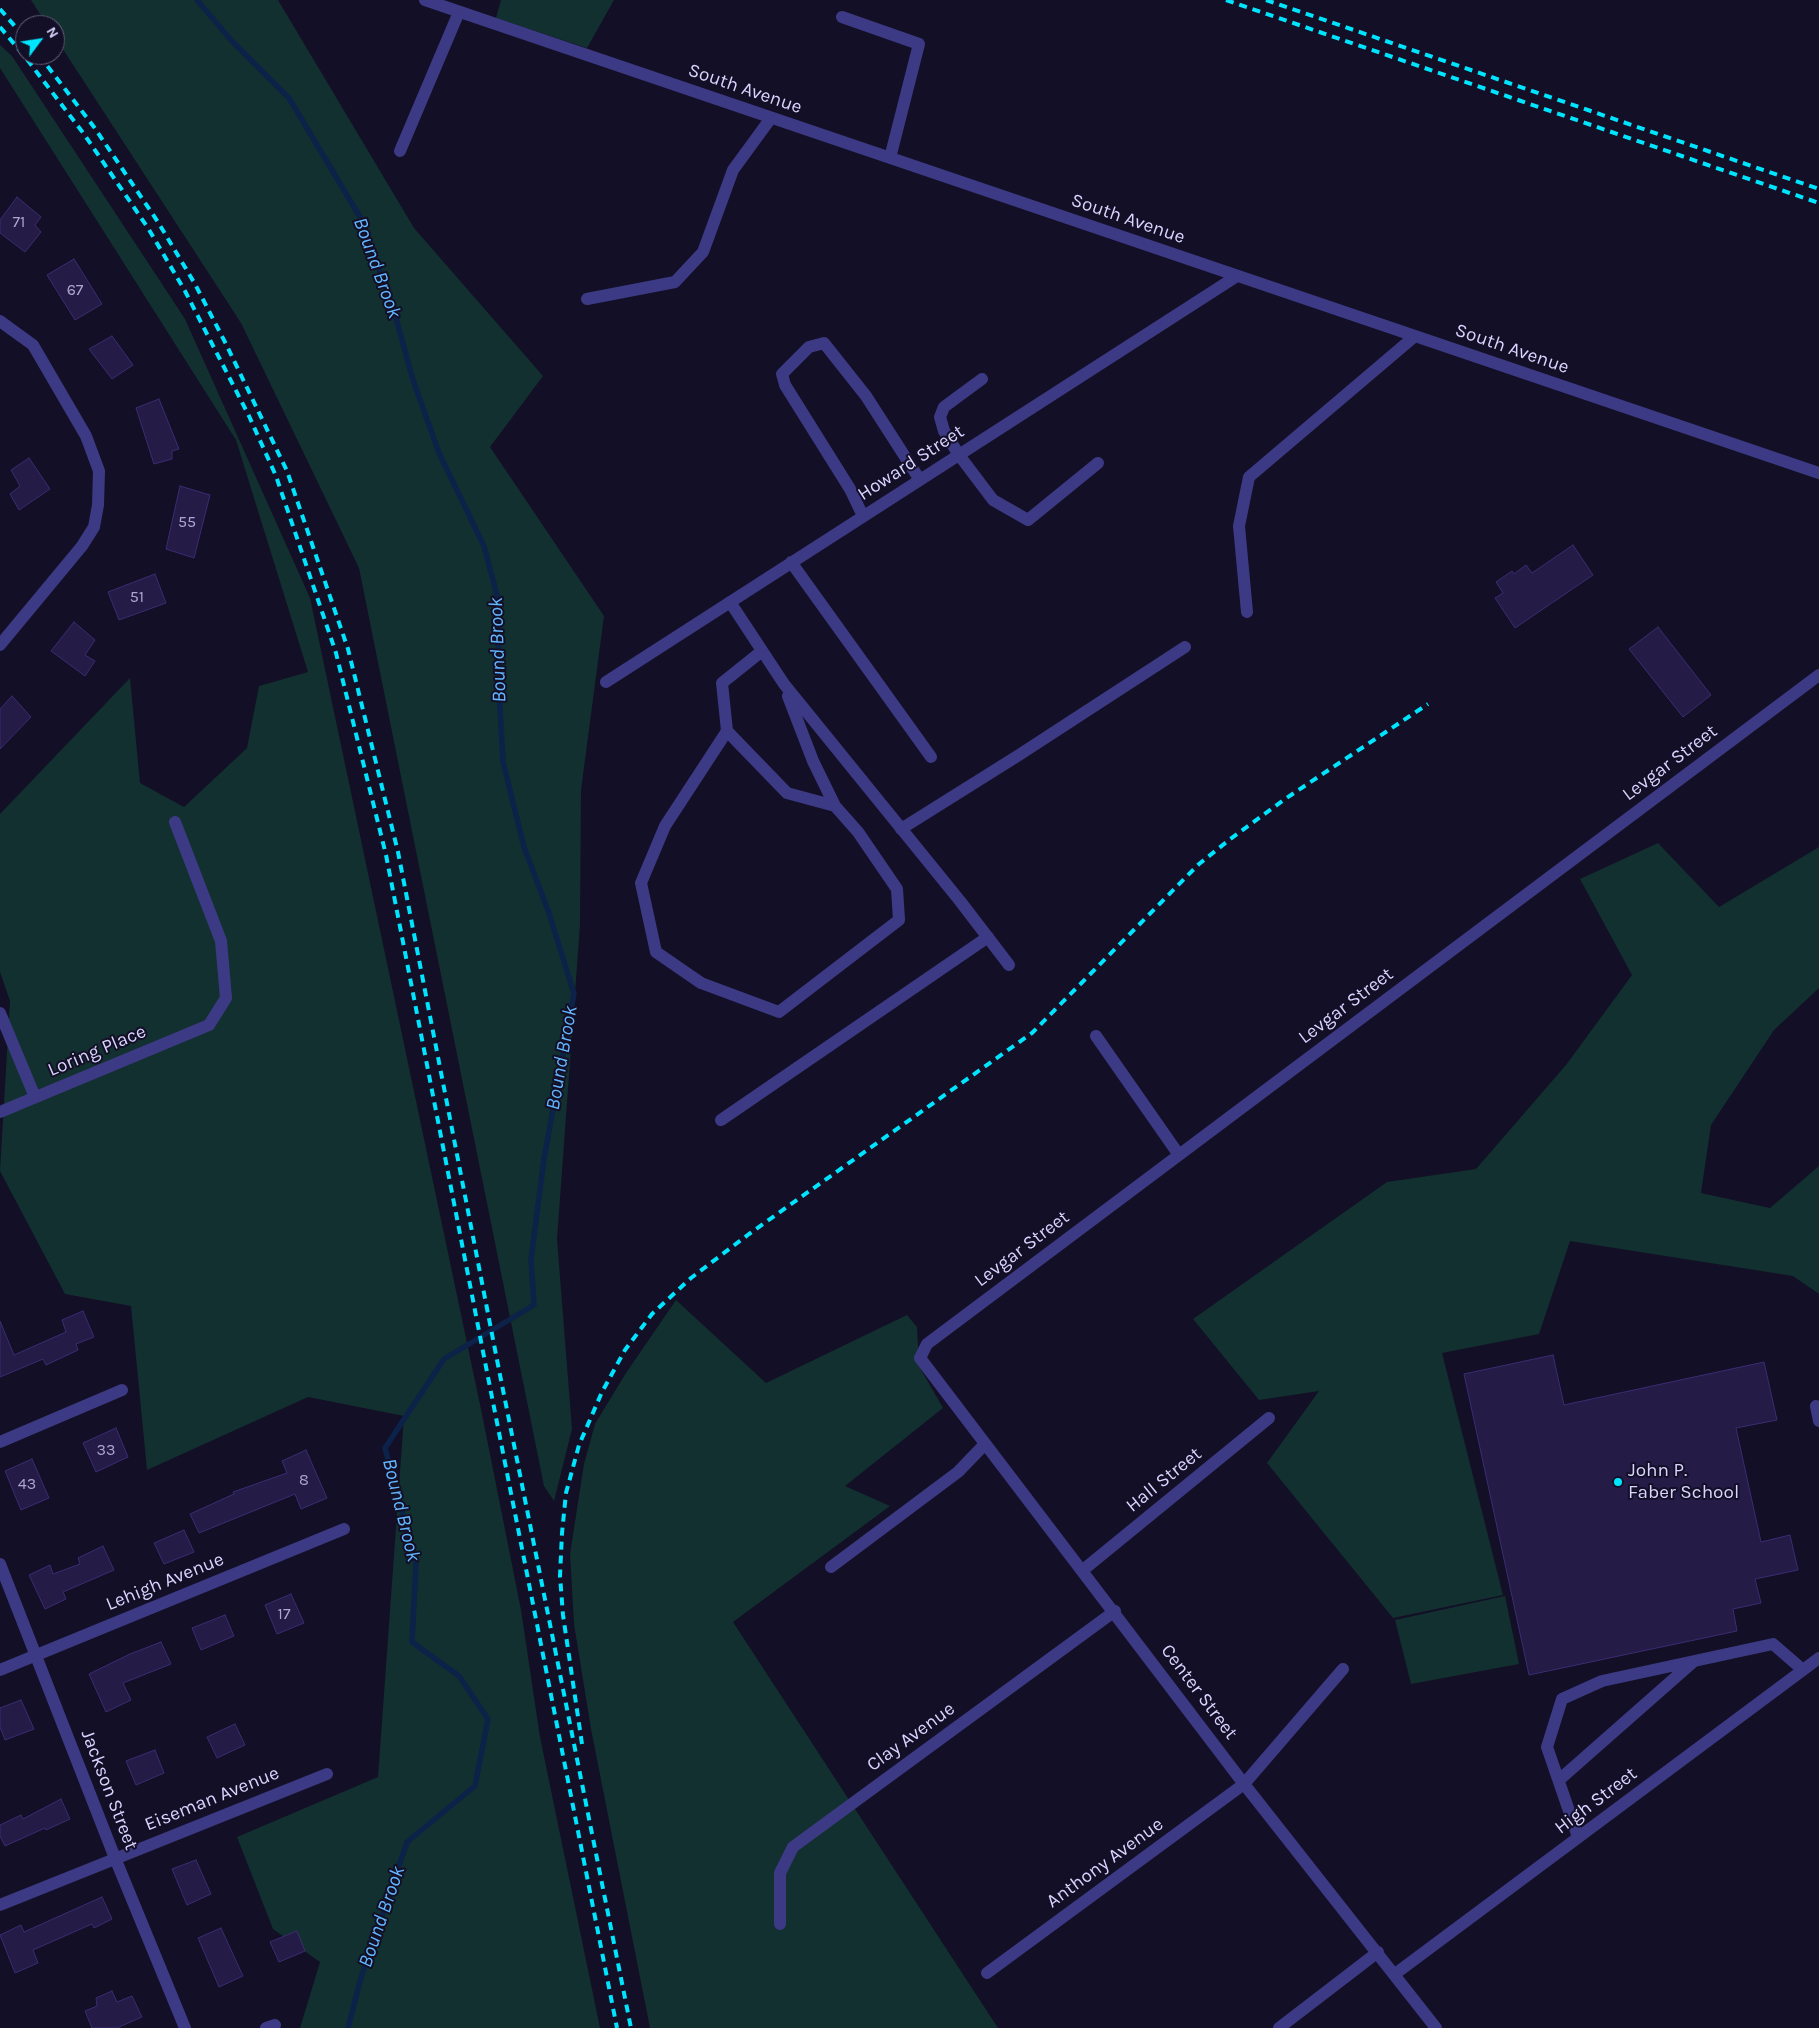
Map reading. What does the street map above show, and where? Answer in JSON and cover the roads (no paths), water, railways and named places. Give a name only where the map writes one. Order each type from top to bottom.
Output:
[{"type":"street","name":"South Avenue","points":[[425,0],[1819,474]]},
{"type":"street","points":[[400,151],[459,12]]},
{"type":"street","points":[[842,17],[919,44],[890,158]]},
{"type":"street","points":[[587,300],[675,282],[703,252],[733,170],[771,118]]},
{"type":"street","name":"Howard Street","points":[[606,682],[1237,276]]},
{"type":"street","points":[[0,321],[33,346],[86,436],[100,471],[98,505],[94,526],[82,546],[0,645]]},
{"type":"street","points":[[1247,612],[1239,526],[1249,477],[1415,336]]},
{"type":"street","points":[[863,516],[850,489],[784,385],[782,374],[809,347],[824,343],[866,396],[920,480]]},
{"type":"street","points":[[982,379],[944,407],[940,417],[944,431],[959,455],[993,500],[1028,520],[1098,463]]},
{"type":"street","points":[[792,562],[931,757]]},
{"type":"street","points":[[730,602],[784,684],[1009,965]]},
{"type":"street","points":[[901,829],[1185,647]]},
{"type":"street","points":[[762,651],[722,683],[727,731],[788,792],[835,806]]},
{"type":"street","name":"Levgar Street","points":[[934,1377],[920,1358],[927,1344],[1819,675]]},
{"type":"street","points":[[727,731],[665,826],[641,883],[656,952],[701,983],[779,1012],[899,920],[898,889],[858,832],[835,806],[813,761],[784,684]]},
{"type":"street","name":"Loring Place","points":[[0,1112],[209,1025],[226,998],[221,941],[175,822]]},
{"type":"street","points":[[721,1120],[988,937]]},
{"type":"street","points":[[0,1013],[35,1097]]},
{"type":"street","points":[[1096,1036],[1179,1155]]},
{"type":"street","name":"Center Street","points":[[934,1377],[1083,1570],[1244,1784],[1436,2028]]},
{"type":"street","points":[[0,1442],[122,1390]]},
{"type":"street","points":[[1816,1406],[1819,1421]]},
{"type":"street","name":"Hall Street","points":[[1083,1570],[1269,1418]]},
{"type":"street","points":[[831,1568],[958,1472],[985,1444]]},
{"type":"street","name":"Lehigh Avenue","points":[[0,1670],[344,1529]]},
{"type":"street","name":"Jackson Street","points":[[0,1564],[115,1858],[185,2028]]},
{"type":"street","name":"Clay Avenue","points":[[780,1924],[780,1873],[793,1847],[1114,1611]]},
{"type":"street","points":[[1578,1837],[1547,1747],[1562,1699],[1602,1681],[1773,1644],[1803,1670]]},
{"type":"street","name":"High Street","points":[[1395,1974],[1819,1658]]},
{"type":"street","points":[[1559,1780],[1695,1661]]},
{"type":"street","name":"Anthony Avenue","points":[[987,1973],[1244,1784],[1343,1669]]},
{"type":"street","name":"Eiseman Avenue","points":[[0,1904],[327,1774]]},
{"type":"street","points":[[1279,2028],[1378,1952]]},
{"type":"waterway","name":"Bound Brook","points":[[197,0],[232,41],[289,98],[360,217],[393,307],[413,380],[439,453],[484,546],[499,603],[498,669],[503,762],[524,847],[549,913],[574,994],[544,1159],[531,1259],[534,1305],[444,1359],[385,1448],[416,1564],[412,1642],[459,1676],[488,1719],[475,1786],[407,1842],[360,1981],[348,2028]]},
{"type":"railway","points":[[1226,0],[1819,203]]},
{"type":"railway","points":[[1266,0],[1819,189]]},
{"type":"railway","points":[[0,9],[15,26]]},
{"type":"railway","points":[[0,27],[84,134],[148,228],[185,291],[249,416],[276,476],[336,653],[386,855],[617,2028]]},
{"type":"railway","points":[[47,65],[94,127],[158,222],[195,284],[226,344],[287,471],[348,649],[398,852],[499,1370],[631,2028]]},
{"type":"railway","points":[[582,1744],[563,1615],[560,1576],[566,1493],[579,1445],[602,1392],[625,1350],[652,1314],[691,1278],[749,1234],[1032,1033],[1199,864],[1229,840],[1285,799],[1428,704]]},
{"type":"place","name":"John P. Faber School","points":[[1618,1482]]}]
